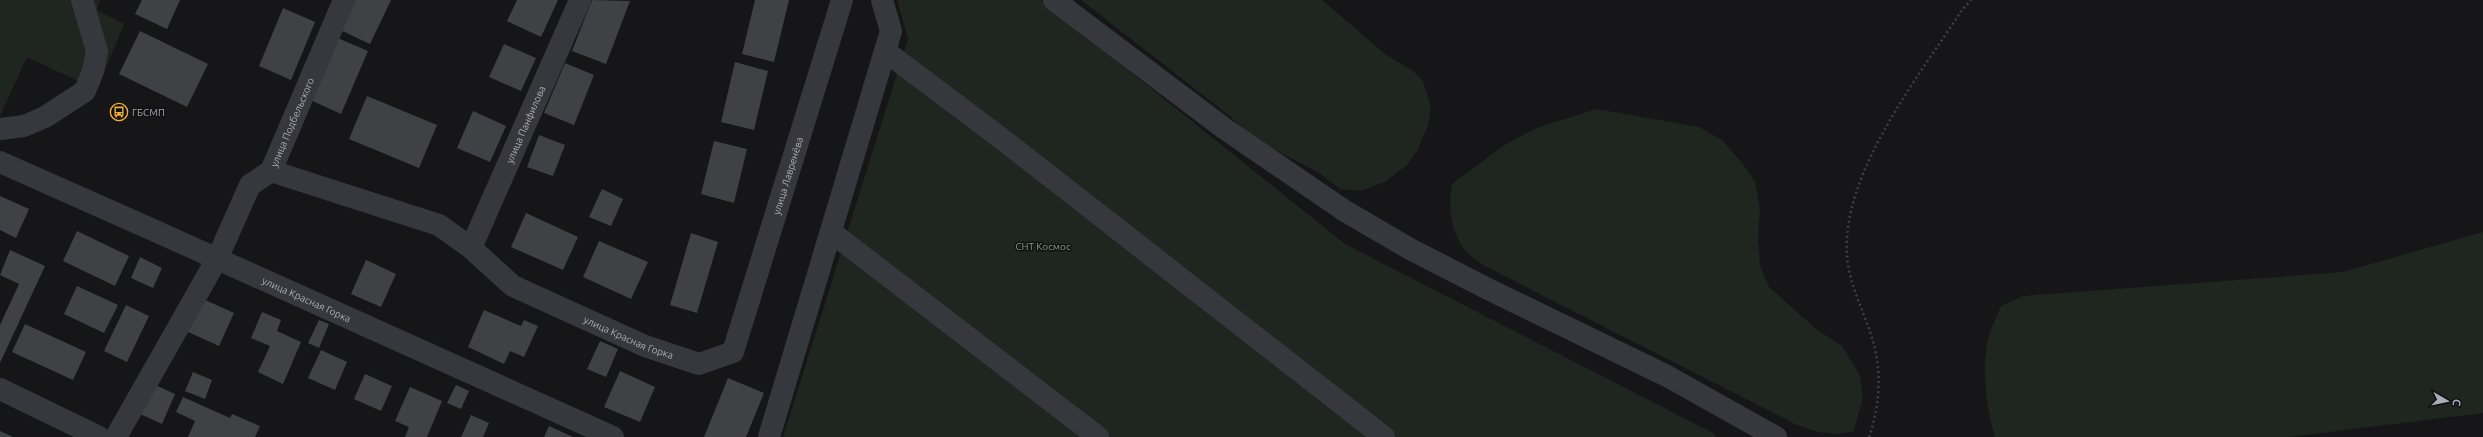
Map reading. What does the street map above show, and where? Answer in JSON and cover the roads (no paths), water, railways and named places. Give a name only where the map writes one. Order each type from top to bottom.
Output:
[{"type":"street","points":[[0,129],[24,126],[45,117],[86,92],[93,72],[97,51],[82,0]]},
{"type":"street","name":"улица Подбельского","points":[[116,437],[218,257],[250,185],[271,171],[344,0]]},
{"type":"street","name":"улица Панфилова","points":[[471,248],[580,0]]},
{"type":"street","name":"улица Лавренёва","points":[[733,352],[842,0]]},
{"type":"street","points":[[769,437],[891,31],[882,0]]},
{"type":"street","points":[[1054,0],[1225,129],[1345,211],[1410,249],[1667,376],[1776,437]]},
{"type":"street","points":[[884,51],[1002,139],[1384,437]]},
{"type":"street","name":"улица Красная Горка","points":[[0,162],[218,257],[287,292],[613,437]]},
{"type":"street","name":"улица Красная Горка","points":[[271,171],[439,225],[471,248],[513,286],[645,346],[699,364],[733,352]]},
{"type":"street","points":[[831,232],[1098,437]]},
{"type":"street","points":[[0,389],[99,437]]},
{"type":"place","name":"ГБСМП","points":[[119,112]]},
{"type":"park label","name":"СНТ Космос","points":[[1043,246]]}]
